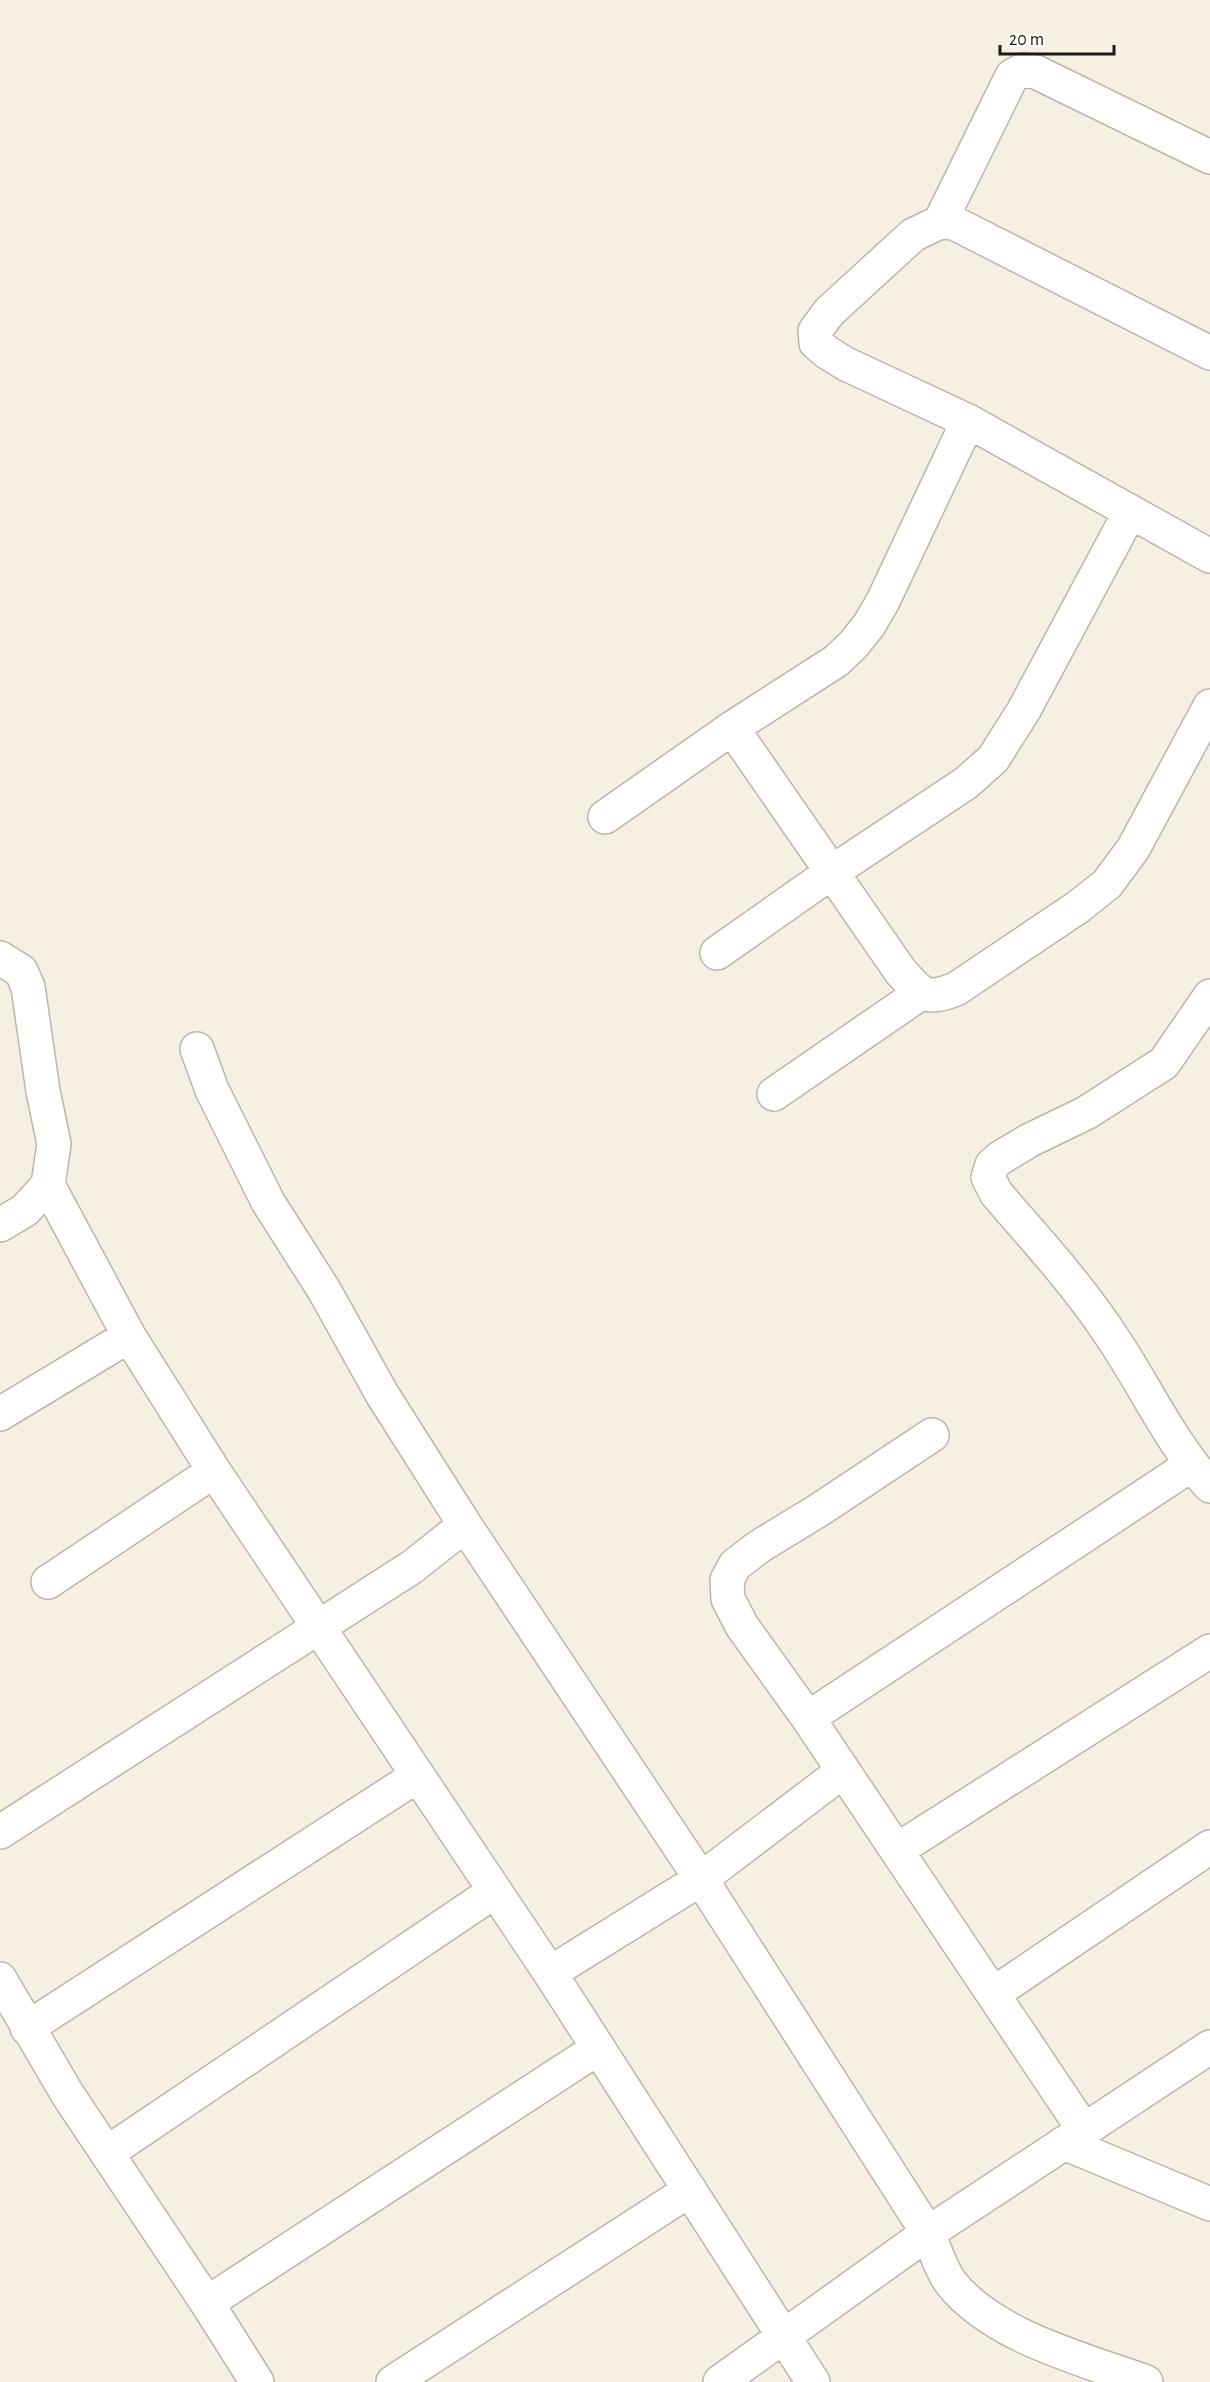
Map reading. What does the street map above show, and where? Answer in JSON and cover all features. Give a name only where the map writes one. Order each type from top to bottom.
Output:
[{"type":"street","points":[[939,222],[1012,76],[1023,70],[1036,72],[1210,158]]},
{"type":"street","points":[[1210,352],[954,223],[939,222],[913,235],[829,312],[815,331],[816,343],[846,364],[968,421],[1210,556]]},
{"type":"street","points":[[604,817],[836,661],[853,645],[869,625],[883,601],[968,421]]},
{"type":"street","points":[[717,954],[832,872],[966,783],[993,759],[1024,710],[1130,512]]},
{"type":"street","points":[[732,729],[901,972],[921,993],[936,996],[956,989],[1078,907],[1107,884],[1134,849],[1210,706]]},
{"type":"street","points":[[0,958],[21,971],[28,987],[43,1091],[54,1144],[48,1185],[25,1210],[0,1225]]},
{"type":"street","points":[[774,1094],[921,993]]},
{"type":"street","points":[[808,1718],[1200,1475],[1084,1296],[996,1193],[988,1178],[992,1165],[1000,1158],[1030,1140],[1086,1113],[1164,1063],[1210,996]]},
{"type":"street","points":[[197,1049],[212,1090],[268,1202],[324,1290],[382,1394],[465,1525],[701,1879],[928,2233],[950,2282],[987,2317],[1029,2339],[1146,2382]]},
{"type":"street","points":[[48,1185],[129,1336],[214,1470],[550,1973],[813,2382]]},
{"type":"street","points":[[0,1414],[129,1336]]},
{"type":"street","points":[[932,1435],[760,1546],[735,1565],[727,1580],[728,1599],[742,1626],[808,1718],[993,1994],[1074,2137],[1210,2204]]},
{"type":"street","points":[[48,1582],[214,1470]]},
{"type":"street","points":[[0,1832],[319,1628],[412,1566],[465,1525]]},
{"type":"street","points":[[897,1850],[1210,1651]]},
{"type":"street","points":[[550,1973],[701,1879],[843,1771]]},
{"type":"street","points":[[27,2028],[417,1776]]},
{"type":"street","points":[[993,1994],[1210,1847]]},
{"type":"street","points":[[107,2153],[495,1891]]},
{"type":"street","points":[[0,1979],[27,2028],[257,2382]]},
{"type":"street","points":[[720,2382],[928,2233],[1210,2047]]},
{"type":"street","points":[[207,2302],[597,2049]]},
{"type":"street","points":[[393,2382],[690,2190]]}]
